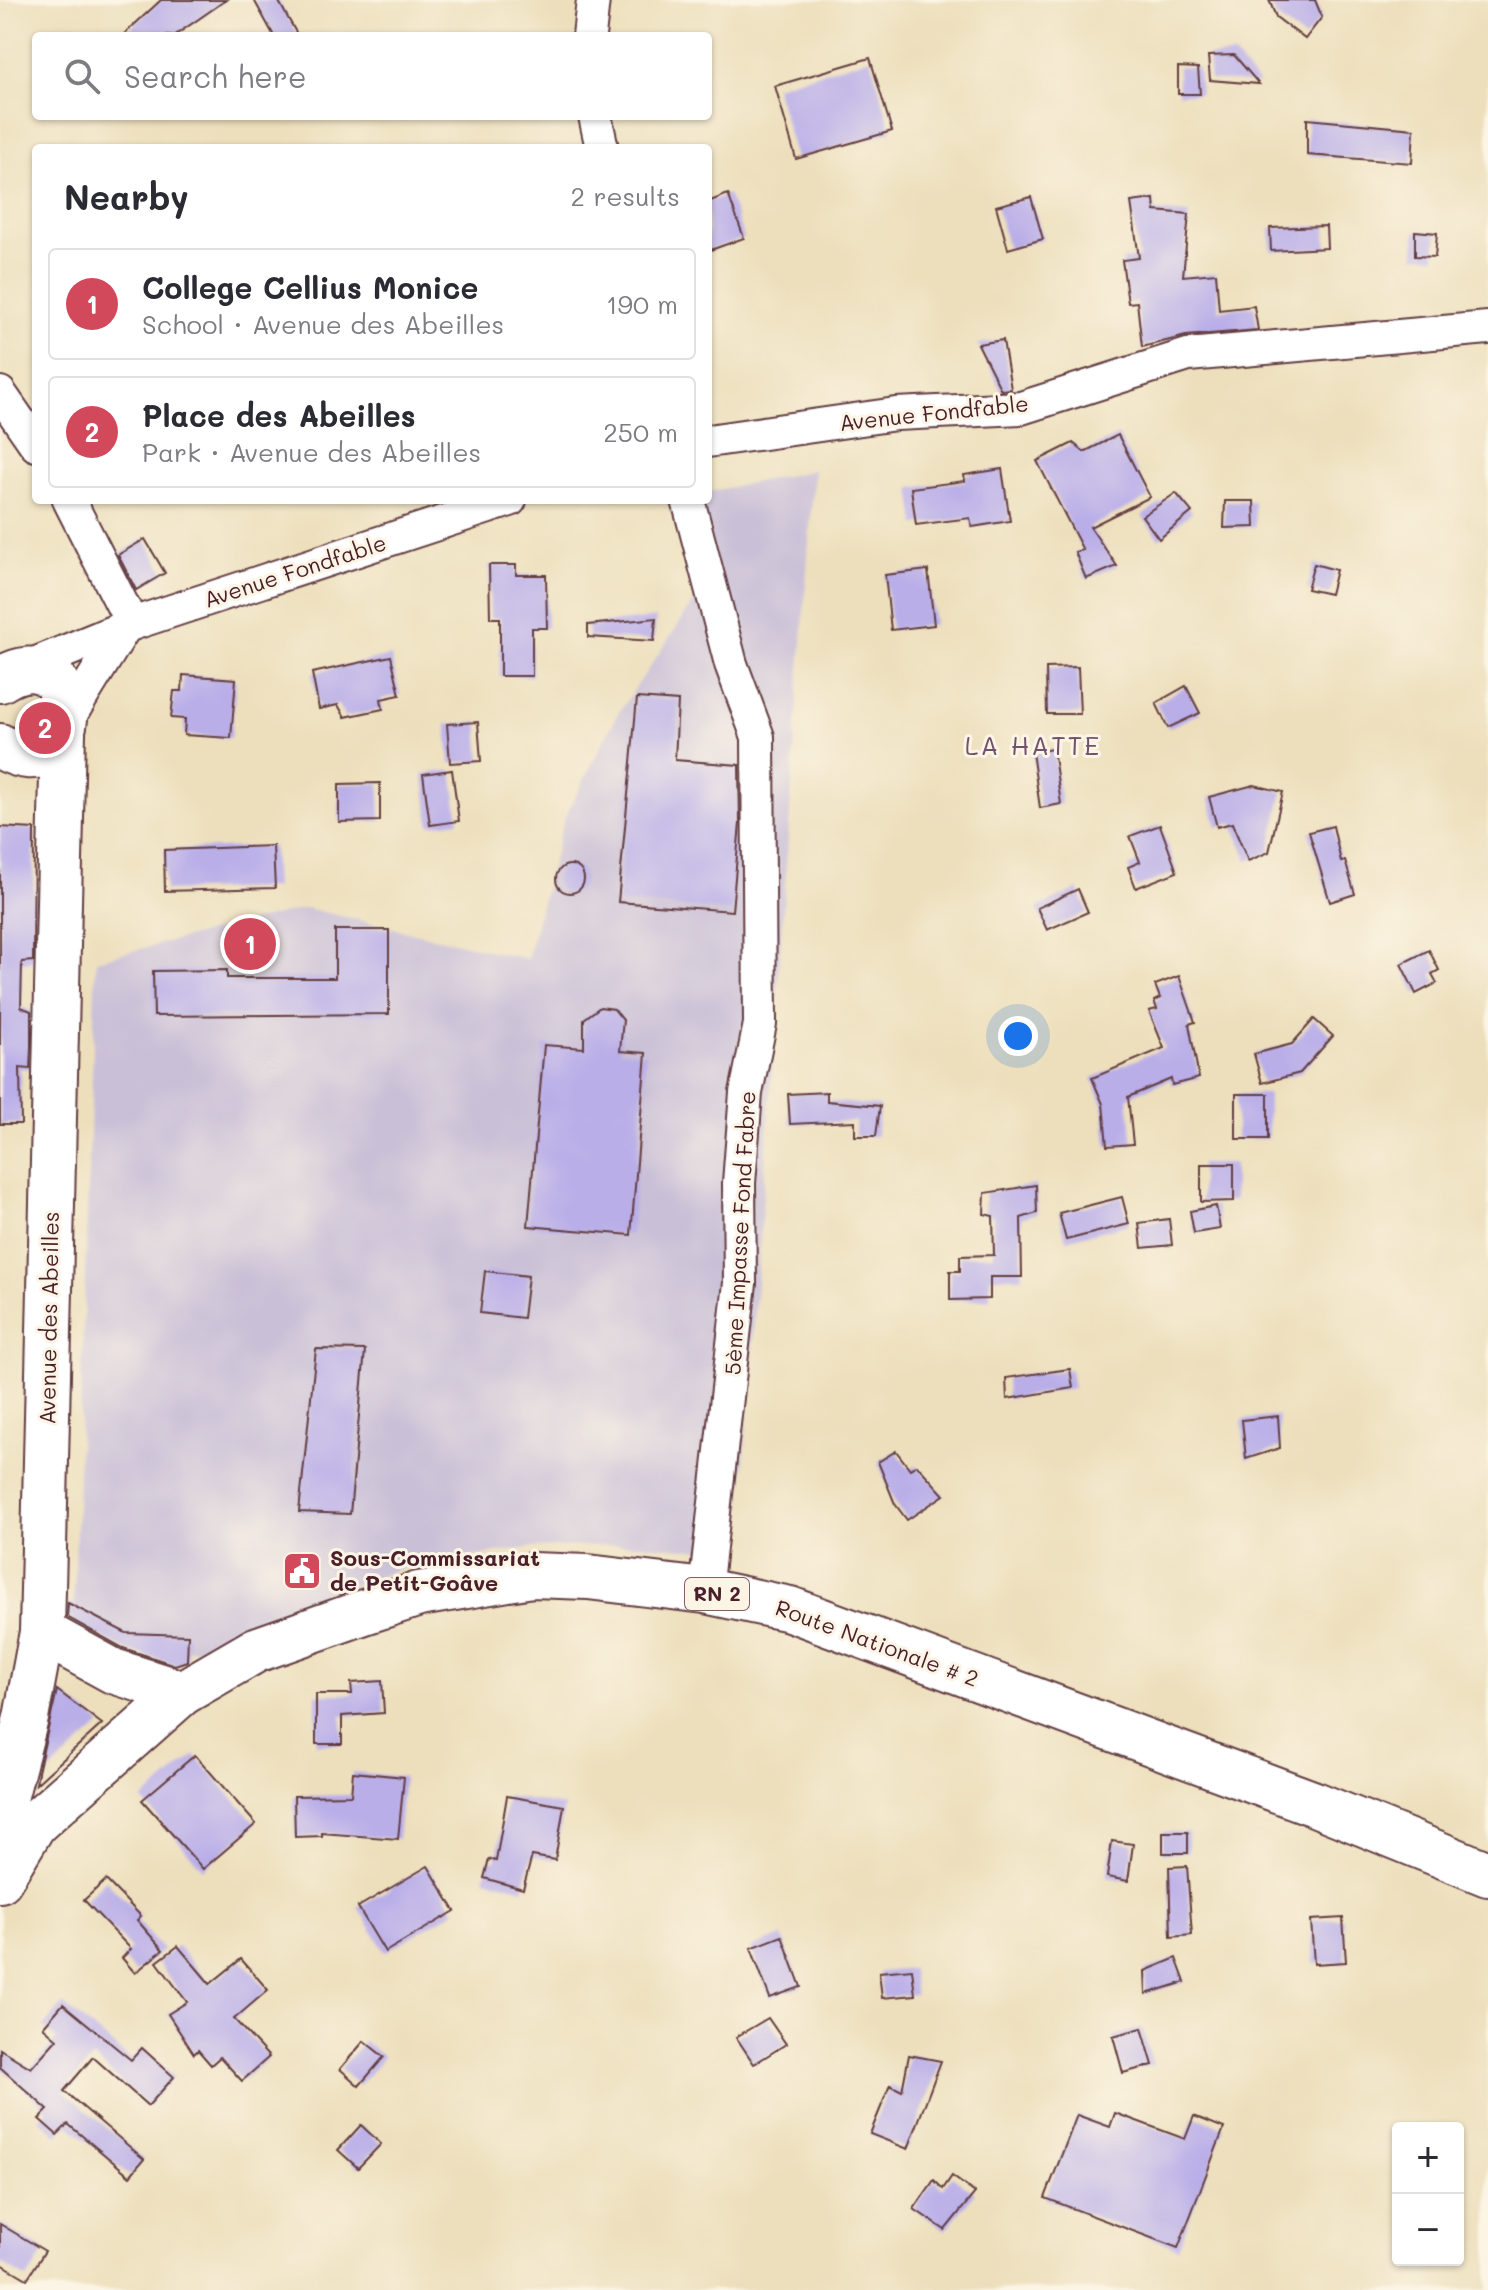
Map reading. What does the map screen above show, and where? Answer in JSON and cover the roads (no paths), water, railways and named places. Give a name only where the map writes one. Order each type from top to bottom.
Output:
[{"type":"main road","points":[[4,677],[32,671],[53,681],[68,705],[65,726],[43,751],[21,755],[5,749]]},
{"type":"main road","name":"Avenue des Abeilles","points":[[0,1818],[26,1718],[42,1632],[65,726]]},
{"type":"main road","points":[[5,749],[61,812]]},
{"type":"main road","name":"Route Nationale # 2","points":[[0,1880],[34,1824],[182,1693],[256,1650],[419,1594],[532,1575],[588,1577],[705,1591],[790,1609],[1315,1804],[1488,1874]]},
{"type":"main road","points":[[42,1632],[113,1671],[182,1693]]},
{"type":"street","points":[[589,32],[593,0]]},
{"type":"street","points":[[596,120],[601,144]]},
{"type":"street","name":"Avenue Fondfable","points":[[712,440],[896,414],[1021,408],[1188,355],[1488,328]]},
{"type":"street","points":[[0,393],[32,439]]},
{"type":"street","points":[[65,726],[128,625],[71,504]]},
{"type":"street","name":"Avenue Fondfable","points":[[4,677],[128,625],[498,504]]},
{"type":"street","name":"5ème Impasse Fond Fabre","points":[[689,504],[731,664],[758,737],[760,1024],[746,1093],[739,1183],[740,1283],[705,1591]]},
{"type":"place","name":"Place des Abeilles","points":[[45,728]]},
{"type":"place","name":"College Cellius Monice","points":[[250,944]]},
{"type":"place","name":"Sous-Commissariat de Petit-Goâve","points":[[302,1571]]},
{"type":"district","name":"LA HATTE","points":[[1033,746]]}]
